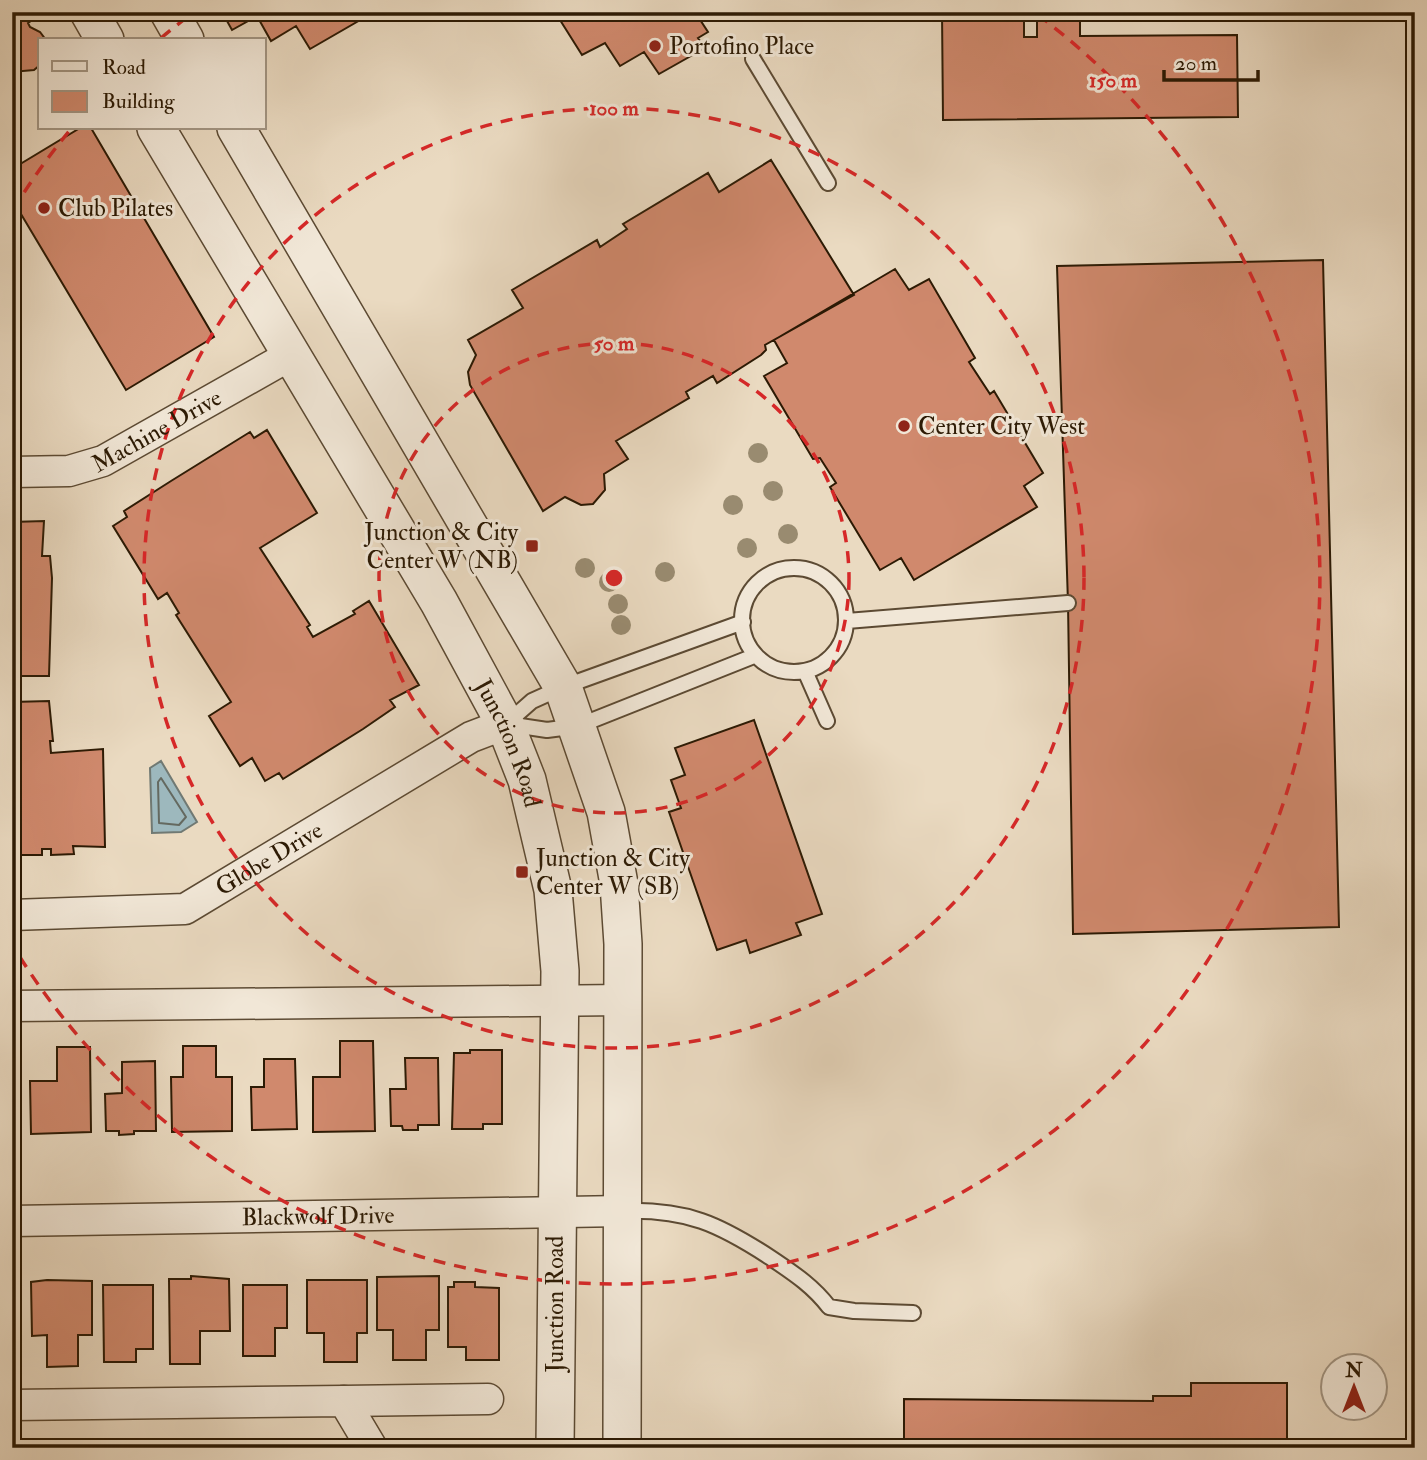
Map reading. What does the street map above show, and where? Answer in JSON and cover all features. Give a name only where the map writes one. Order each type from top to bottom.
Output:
[{"type":"street","points":[[89,12],[104,38]]},
{"type":"street","points":[[169,12],[184,38]]},
{"type":"street","name":"Junction Road","points":[[157,130],[289,356],[439,602],[506,724],[527,780],[553,890],[559,945],[555,1448]]},
{"type":"street","points":[[237,130],[563,687],[606,812],[619,884],[624,1000],[622,1448]]},
{"type":"street","name":"Machine Drive","points":[[12,472],[69,471],[103,461],[289,356]]},
{"type":"street","name":"Globe Drive","points":[[12,915],[185,909],[471,737],[506,724]]},
{"type":"street","points":[[12,1006],[624,1000]]},
{"type":"street","name":"Blackwolf Drive","points":[[12,1222],[623,1211]]},
{"type":"street","points":[[12,1405],[488,1399]]},
{"type":"street","points":[[344,1401],[372,1448]]},
{"type":"lane","points":[[753,59],[828,183]]},
{"type":"lane","points":[[792,568],[810,570],[827,579],[845,603],[847,621],[844,639],[834,655],[822,665],[805,671],[775,669],[754,656],[746,640],[744,604],[753,588],[765,576],[792,568]]},
{"type":"lane","points":[[847,621],[1068,603]]},
{"type":"lane","points":[[506,724],[532,701],[563,687],[743,622]]},
{"type":"lane","points":[[506,724],[547,730],[578,726],[754,656]]},
{"type":"lane","points":[[805,671],[827,722]]},
{"type":"lane","points":[[623,1211],[660,1210],[692,1216],[727,1229],[813,1286],[829,1307],[854,1311],[913,1313]]},
{"type":"water","points":[[161,761],[197,822],[181,832],[152,833],[150,768]]},
{"type":"building","points":[[12,12],[26,12],[31,21],[28,23],[30,27],[44,38],[38,38],[38,67],[34,70],[12,72]]},
{"type":"building","points":[[222,12],[374,12],[310,49],[296,26],[271,41],[257,16],[232,30]]},
{"type":"building","name":"Portofino Place","points":[[555,12],[695,12],[708,32],[698,38],[705,48],[659,74],[644,52],[620,66],[605,43],[582,55]]},
{"type":"building","points":[[942,12],[1024,12],[1024,37],[1037,37],[1037,12],[1080,12],[1080,36],[1237,35],[1238,117],[943,120]]},
{"type":"building","points":[[77,130],[92,130],[214,337],[126,390],[12,199],[12,169]]},
{"type":"building","points":[[771,160],[854,295],[765,345],[766,350],[761,355],[717,383],[713,376],[686,392],[689,398],[616,441],[628,459],[604,474],[605,490],[593,504],[581,505],[565,497],[543,511],[470,385],[468,372],[476,355],[468,340],[523,308],[512,290],[597,240],[600,247],[627,229],[623,224],[708,173],[719,192]]},
{"type":"building","points":[[1323,260],[1339,927],[1073,934],[1068,603],[1057,266]]},
{"type":"building","name":"Center City West","points":[[895,269],[909,290],[929,279],[975,358],[969,362],[990,394],[994,391],[1043,473],[1024,486],[1037,507],[914,580],[901,558],[880,570],[830,487],[836,483],[820,458],[813,459],[764,376],[787,363],[774,340]]},
{"type":"building","points":[[267,430],[317,513],[260,548],[310,625],[307,627],[313,637],[355,614],[353,611],[369,601],[419,685],[390,700],[395,707],[283,779],[279,773],[265,781],[252,758],[240,766],[209,716],[231,702],[176,615],[179,613],[167,593],[158,599],[113,526],[127,517],[124,511],[171,481],[250,432],[254,438]]},
{"type":"building","points":[[44,521],[42,556],[50,556],[52,578],[49,676],[12,676],[12,522]]},
{"type":"building","points":[[49,701],[53,741],[50,741],[51,753],[103,749],[105,847],[73,846],[74,854],[51,855],[51,849],[42,849],[42,855],[19,855],[19,852],[12,853],[12,702]]},
{"type":"building","points":[[754,720],[822,914],[796,923],[801,935],[750,953],[746,940],[717,950],[669,812],[681,808],[671,780],[685,775],[675,748]]},
{"type":"building","points":[[340,1041],[373,1041],[375,1131],[313,1132],[313,1077],[340,1077]]},
{"type":"building","points":[[183,1046],[216,1046],[216,1077],[232,1077],[232,1131],[172,1132],[171,1077],[183,1077]]},
{"type":"building","points":[[57,1047],[90,1047],[91,1132],[31,1134],[30,1081],[57,1081]]},
{"type":"building","points":[[470,1050],[502,1050],[502,1124],[483,1124],[483,1129],[452,1129],[454,1053],[470,1053]]},
{"type":"building","points":[[405,1058],[438,1058],[439,1125],[418,1125],[418,1130],[403,1130],[402,1126],[391,1126],[390,1089],[406,1089]]},
{"type":"building","points":[[264,1059],[295,1059],[297,1129],[252,1130],[251,1087],[264,1087]]},
{"type":"building","points":[[155,1061],[156,1131],[134,1131],[134,1134],[119,1135],[119,1131],[106,1131],[105,1094],[122,1093],[122,1062]]},
{"type":"building","points":[[191,1276],[229,1279],[230,1331],[200,1331],[200,1364],[170,1364],[169,1279],[191,1279]]},
{"type":"building","points":[[439,1276],[439,1330],[426,1330],[426,1360],[393,1360],[393,1330],[377,1330],[377,1277]]},
{"type":"building","points":[[307,1280],[367,1280],[367,1333],[357,1333],[357,1362],[324,1362],[324,1333],[307,1333]]},
{"type":"building","points":[[92,1281],[92,1335],[78,1335],[78,1366],[47,1367],[47,1335],[32,1336],[31,1282]]},
{"type":"building","points":[[454,1282],[475,1282],[475,1287],[499,1288],[499,1360],[466,1360],[466,1347],[448,1347],[448,1287],[454,1287]]},
{"type":"building","points":[[103,1285],[153,1285],[153,1349],[136,1349],[136,1362],[104,1362]]},
{"type":"building","points":[[243,1285],[287,1285],[287,1328],[275,1328],[275,1356],[243,1356]]},
{"type":"building","points":[[12,1292],[18,1292],[18,1331],[12,1331]]},
{"type":"building","points":[[1191,1383],[1287,1383],[1287,1448],[904,1448],[904,1399],[1153,1401],[1153,1396],[1191,1396]]},
{"type":"place","name":"Portofino Place","points":[[655,46]]},
{"type":"place","name":"Club Pilates","points":[[44,208]]},
{"type":"place","name":"Center City West","points":[[904,426]]},
{"type":"place","name":"Junction & City Center W (NB)","points":[[532,546]]},
{"type":"place","name":"Junction & City Center W (SB)","points":[[522,872]]}]
